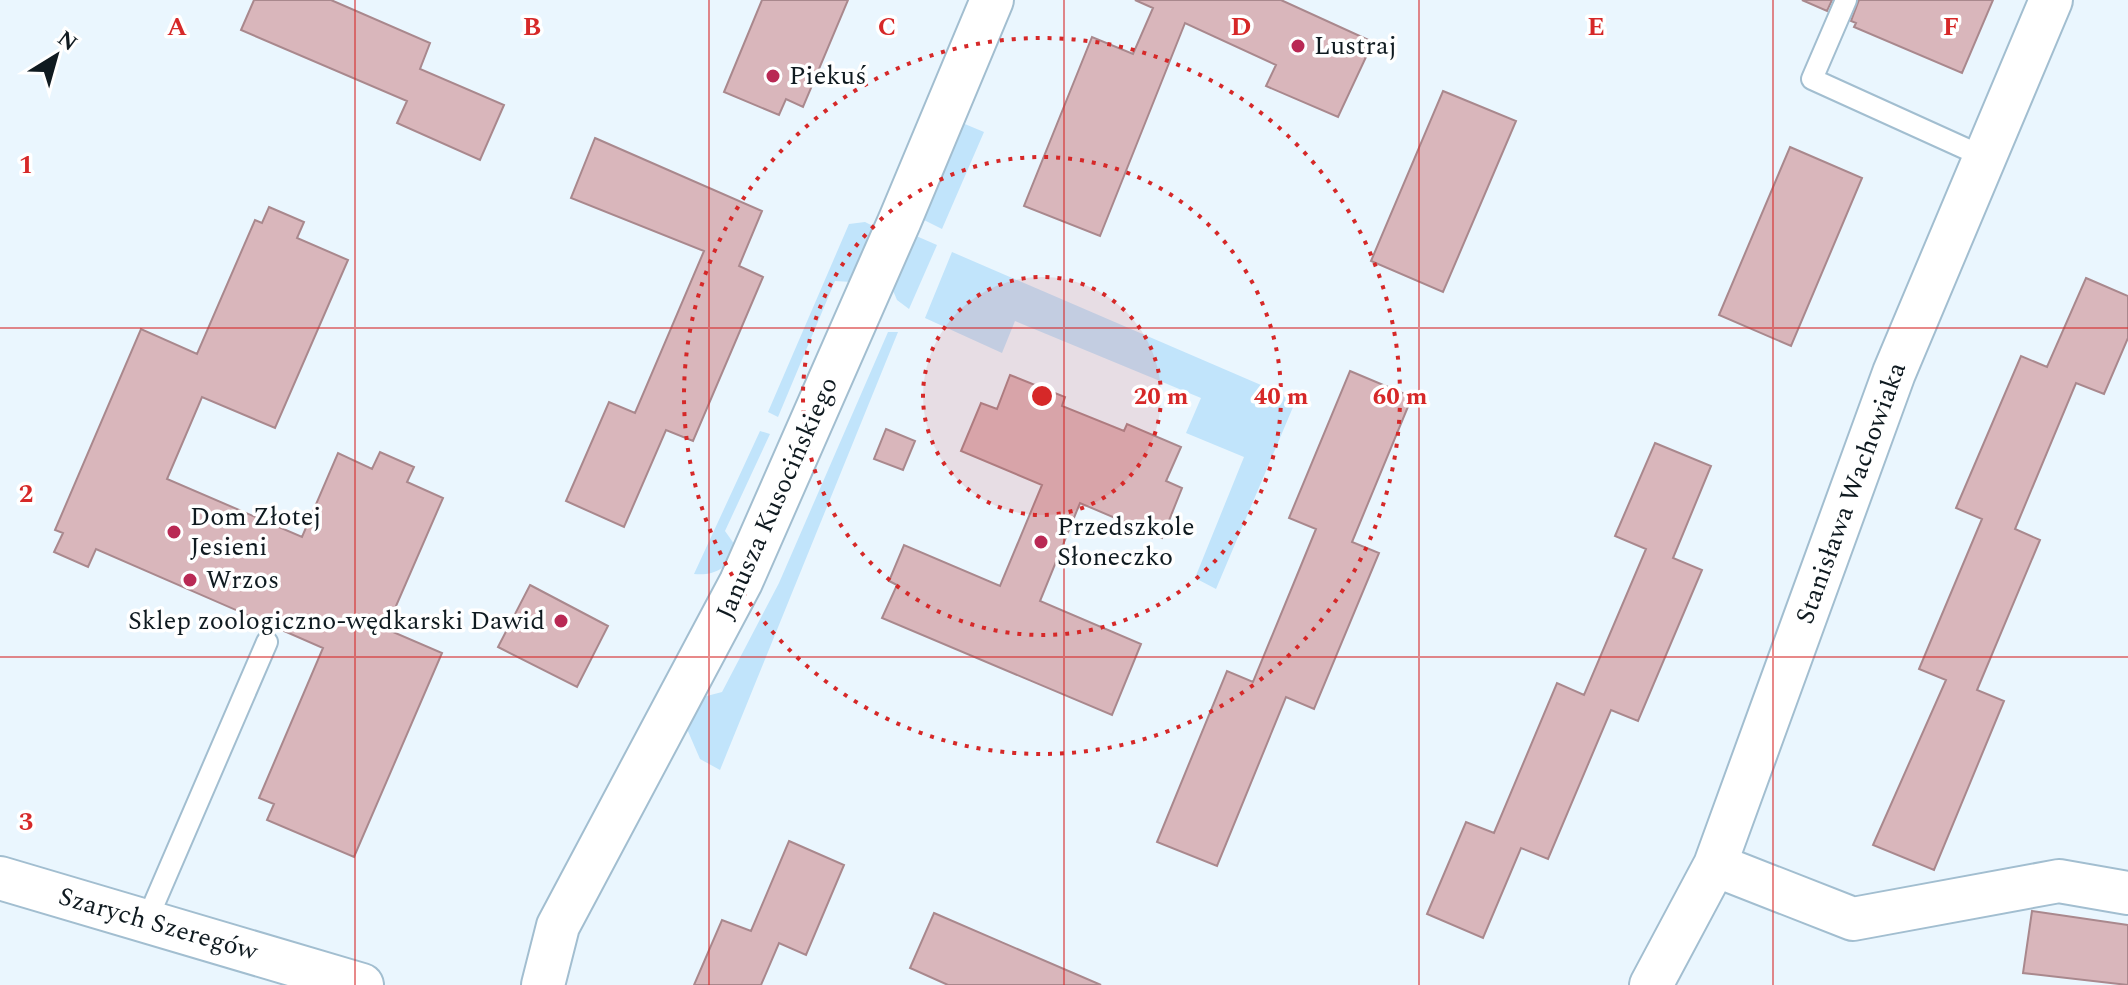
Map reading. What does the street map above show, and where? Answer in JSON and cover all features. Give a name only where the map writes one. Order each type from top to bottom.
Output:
[{"type":"street","name":"Janusza Kusocińskiego","points":[[543,985],[558,926],[741,582],[900,220],[992,0]]},
{"type":"street","name":"Stanisława Wachowiaka","points":[[1651,985],[1715,865],[1894,373],[2051,0]]},
{"type":"street","points":[[1715,865],[1853,919],[2059,881],[2128,893]]},
{"type":"street","name":"Szarych Szeregów","points":[[0,878],[362,985]]},
{"type":"lane","points":[[1846,0],[1812,79],[1984,157]]},
{"type":"lane","points":[[147,920],[267,642]]},
{"type":"shaded area","points":[[960,122],[984,132],[942,229],[920,218]]},
{"type":"shaded area","points":[[865,222],[875,227],[851,282],[835,281],[778,417],[768,412],[849,224]]},
{"type":"shaded area","points":[[914,235],[937,245],[909,309],[897,300],[891,286]]},
{"type":"shaded area","points":[[952,252],[1296,400],[1216,589],[1195,578],[1244,457],[1186,433],[1201,398],[1015,321],[1002,353],[925,318]]},
{"type":"shaded area","points":[[888,332],[898,332],[720,770],[700,759],[687,729],[703,697],[722,692],[779,583]]},
{"type":"shaded area","points":[[760,431],[770,434],[725,531],[737,548],[720,569],[708,574],[694,574]]},
{"type":"building","points":[[254,0],[331,0],[430,43],[420,69],[504,105],[480,160],[397,123],[407,101],[241,30]]},
{"type":"building","name":"Piekuś","points":[[762,0],[848,0],[803,107],[786,99],[779,115],[724,92]]},
{"type":"building","points":[[1135,0],[1281,0],[1373,42],[1338,117],[1266,86],[1276,65],[1185,23],[1100,236],[1024,206],[1092,37],[1133,54],[1153,8]]},
{"type":"building","points":[[1802,0],[1832,0],[1827,11]]},
{"type":"building","points":[[1859,0],[1993,0],[1962,73],[1854,27],[1856,23],[1851,21]]},
{"type":"building","points":[[1443,91],[1516,121],[1443,292],[1371,261]]},
{"type":"building","points":[[595,138],[762,211],[739,266],[763,277],[693,441],[666,430],[624,527],[566,501],[609,402],[635,413],[704,251],[571,198]]},
{"type":"building","points":[[1790,147],[1862,178],[1791,346],[1719,315]]},
{"type":"building","name":"Dom Złotej Jesieni","points":[[269,207],[304,222],[297,238],[348,260],[275,428],[202,397],[167,479],[302,537],[338,453],[372,469],[380,452],[414,467],[407,482],[443,498],[386,629],[442,653],[354,857],[267,820],[274,804],[259,798],[323,648],[96,549],[88,567],[54,552],[63,533],[55,530],[141,329],[197,354],[255,220],[262,223]]},
{"type":"building","points":[[2086,278],[2128,296],[2128,338],[2104,394],[2076,383],[2015,529],[2040,540],[1977,690],[2004,701],[1934,870],[1873,845],[1946,680],[1919,669],[1982,519],[1956,508],[2021,356],[2047,367]]},
{"type":"building","points":[[1350,371],[1412,397],[1352,542],[1379,553],[1314,709],[1286,697],[1217,866],[1157,842],[1227,671],[1253,682],[1316,529],[1289,518]]},
{"type":"building","name":"Przedszkole Słoneczko","points":[[1010,375],[1065,397],[1062,406],[1124,431],[1127,424],[1181,447],[1166,481],[1182,488],[1162,538],[1080,503],[1040,601],[1141,644],[1112,715],[882,618],[897,585],[889,581],[904,545],[1000,586],[1042,485],[961,451],[981,403],[997,409]]},
{"type":"building","points":[[886,429],[915,441],[903,470],[874,459]]},
{"type":"building","points":[[1655,443],[1711,466],[1673,558],[1702,570],[1638,721],[1611,710],[1548,859],[1521,848],[1483,938],[1427,914],[1466,822],[1494,833],[1557,683],[1584,695],[1646,549],[1615,536]]},
{"type":"building","points":[[530,585],[608,626],[577,687],[498,647]]},
{"type":"building","points":[[789,841],[844,865],[806,955],[779,943],[761,985],[694,985],[722,920],[751,931]]},
{"type":"building","points":[[2032,911],[2128,925],[2128,985],[2023,973]]},
{"type":"building","points":[[934,913],[1101,985],[948,985],[910,968]]},
{"type":"place","name":"Lustraj","points":[[1298,46]]},
{"type":"place","name":"Piekuś","points":[[773,76]]},
{"type":"place","name":"Dom Złotej Jesieni","points":[[174,532]]},
{"type":"place","name":"Przedszkole Słoneczko","points":[[1041,542]]},
{"type":"place","name":"Wrzos","points":[[190,580]]},
{"type":"place","name":"Sklep zoologiczno-wędkarski Dawid","points":[[561,621]]}]
